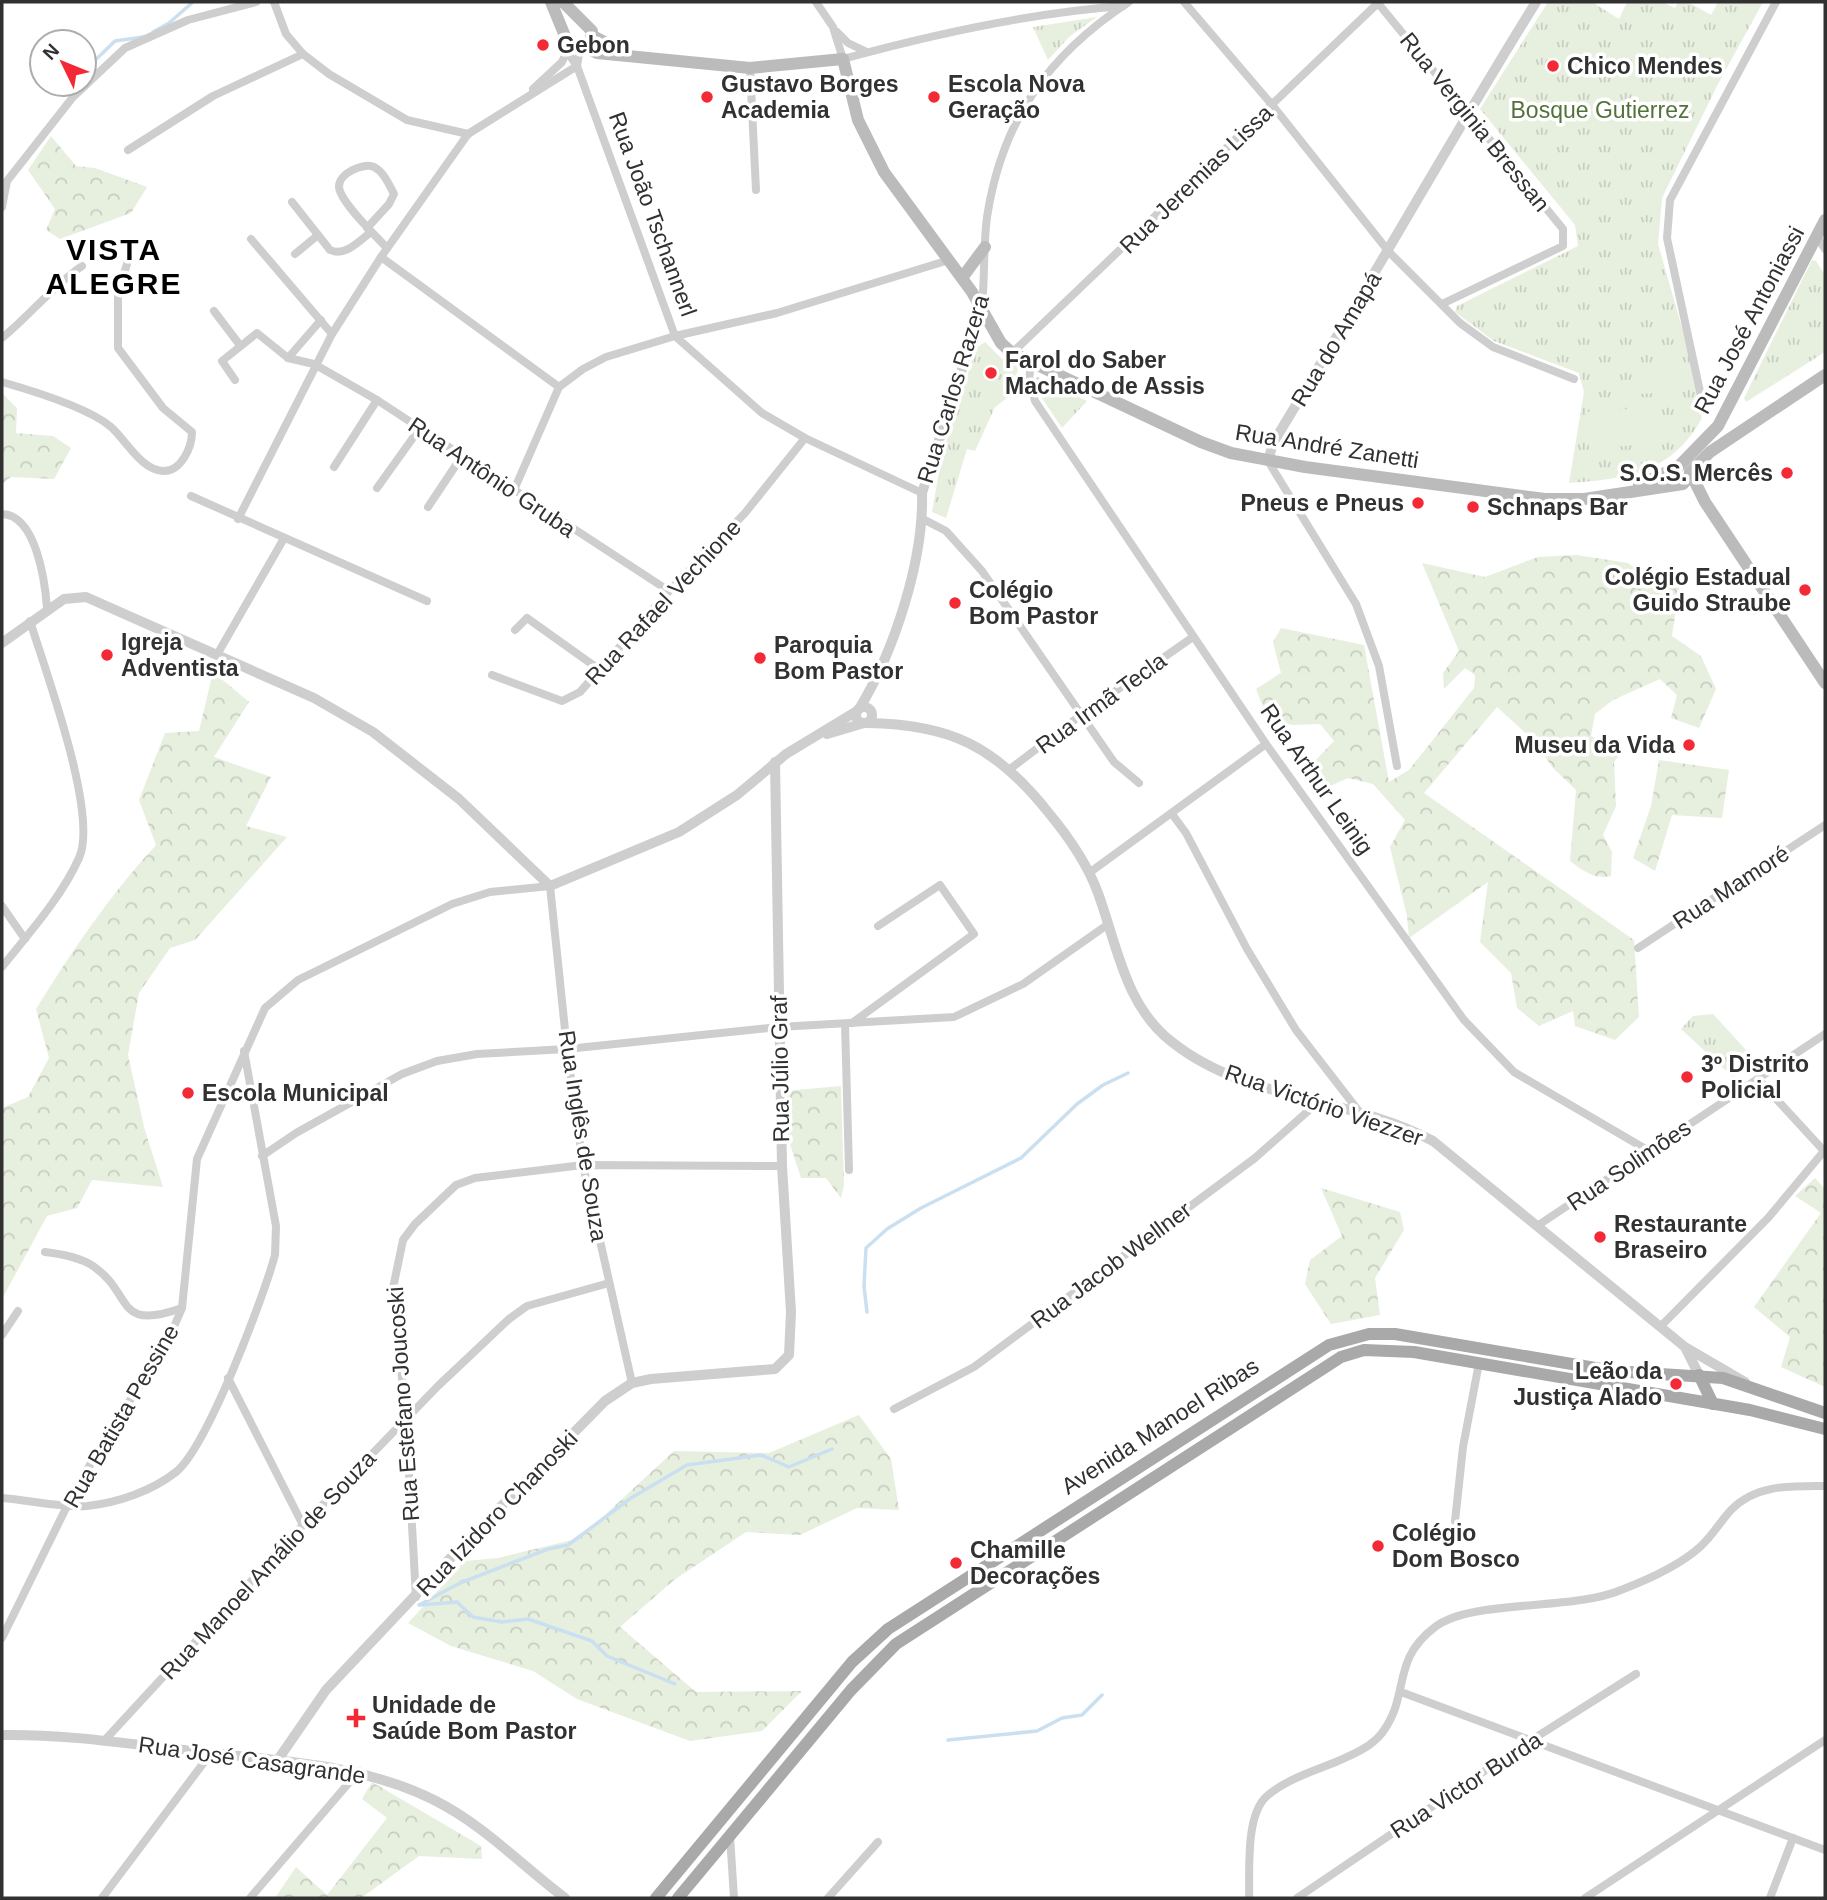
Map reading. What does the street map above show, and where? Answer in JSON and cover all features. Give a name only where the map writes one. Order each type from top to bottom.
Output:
[{"type":"main road","points":[[551,2],[573,45],[597,53],[750,68],[781,68],[843,59],[859,120],[873,151],[909,209],[949,260],[982,310]]},
{"type":"main road","points":[[564,2],[589,26],[593,36],[627,54]]},
{"type":"main road","points":[[573,45],[568,27],[581,21]]},
{"type":"main road","points":[[573,45],[593,36]]},
{"type":"main road","name":"Rua José Antoniassi","points":[[1683,475],[1728,410],[1825,220]]},
{"type":"main road","points":[[962,278],[985,247]]},
{"type":"main road","name":"Rua André Zanetti","points":[[982,310],[1001,343],[1012,353],[1201,442],[1268,461],[1545,499],[1584,499],[1625,492],[1683,475]]},
{"type":"main road","points":[[1825,375],[1704,456],[1683,475],[1705,502],[1825,683]]},
{"type":"main road","name":"Avenida Manoel Ribas","points":[[656,1898],[735,1807],[852,1662],[888,1629],[1150,1457],[1317,1351],[1342,1339],[1369,1334],[1412,1336],[1613,1371],[1699,1375],[1757,1388],[1825,1413]]},
{"type":"main road","name":"Avenida Manoel Ribas","points":[[678,1898],[862,1676],[896,1644],[930,1619],[1315,1370],[1353,1353],[1395,1350],[1479,1363],[1750,1410],[1825,1429]]},
{"type":"main road","points":[[1699,1375],[1713,1404]]},
{"type":"main road","points":[[1750,1410],[1757,1388]]},
{"type":"main road","points":[[1185,1435],[1183,1444],[1193,1450]]},
{"type":"main road","points":[[1150,1457],[1158,1465],[1156,1473]]},
{"type":"main road","points":[[930,1619],[943,1599],[941,1592]]},
{"type":"main road","points":[[730,1836],[727,1829],[735,1807]]},
{"type":"main road","points":[[688,1887],[700,1864],[695,1855]]},
{"type":"street","points":[[2,207],[7,181],[73,97],[125,48],[188,20],[256,2]]},
{"type":"street","points":[[274,2],[286,33],[303,54],[407,120],[468,134]]},
{"type":"street","points":[[816,2],[848,43],[868,52]]},
{"type":"street","points":[[1184,2],[1273,106],[1389,252],[1460,323],[1493,347],[1574,379]]},
{"type":"street","name":"Rua Jeremias Lissa","points":[[1012,353],[1273,106],[1377,2]]},
{"type":"street","name":"Rua Verginia Bressan","points":[[1377,2],[1466,114],[1563,229],[1563,246],[1442,304]]},
{"type":"street","name":"Rua do Amapá","points":[[1268,461],[1273,443],[1389,252],[1466,114],[1536,2]]},
{"type":"street","points":[[1704,410],[1667,238],[1670,200],[1776,2]]},
{"type":"street","points":[[833,27],[843,59],[1037,15],[1126,4]]},
{"type":"street","name":"Rua Carlos Razera","points":[[865,723],[871,720],[865,710],[900,615],[923,519],[922,493],[982,310],[985,247],[992,189],[1010,130],[1071,45],[1126,4]]},
{"type":"street","points":[[512,106],[562,62],[573,45]]},
{"type":"street","name":"Rua João Tschannerl","points":[[573,45],[577,66],[674,336],[762,413],[805,438],[922,493]]},
{"type":"street","points":[[128,150],[213,96],[303,54]]},
{"type":"street","points":[[238,519],[314,364],[387,248],[468,134],[577,66]]},
{"type":"street","points":[[750,68],[756,190]]},
{"type":"street","points":[[292,202],[336,253],[343,252],[369,230],[394,194],[387,179],[374,167],[365,166],[344,175],[339,183],[340,191],[369,230],[387,248]]},
{"type":"street","points":[[295,254],[318,235]]},
{"type":"street","points":[[1817,237],[1825,249]]},
{"type":"street","points":[[251,239],[332,334]]},
{"type":"street","points":[[2,382],[66,404],[109,425],[144,462],[161,471],[170,470],[183,459],[192,442],[192,432],[163,408],[118,348],[118,293],[131,251]]},
{"type":"street","points":[[381,257],[559,387]]},
{"type":"street","points":[[514,490],[559,387],[583,369],[606,358],[674,336],[777,313],[949,260]]},
{"type":"street","points":[[2,338],[34,311],[63,280],[82,266]]},
{"type":"street","points":[[214,312],[239,344]]},
{"type":"street","points":[[235,380],[222,361],[239,344],[257,333],[288,358],[321,320]]},
{"type":"street","name":"Rua Antônio Gruba","points":[[288,358],[314,364],[377,400],[670,591]]},
{"type":"street","name":"Rua Arthur Leinig","points":[[1031,363],[1029,380],[1035,401],[1266,744],[1464,1020],[1514,1072],[1649,1151]]},
{"type":"street","points":[[334,467],[377,400]]},
{"type":"street","points":[[377,488],[420,428]]},
{"type":"street","name":"Rua Rafael Vechione","points":[[492,675],[562,701],[580,692],[670,591],[745,513],[805,438]]},
{"type":"street","points":[[428,506],[461,456]]},
{"type":"street","points":[[1268,461],[1285,494],[1329,556],[1356,604],[1379,666],[1397,766]]},
{"type":"street","points":[[191,496],[283,540],[427,601]]},
{"type":"street","points":[[2,514],[9,514],[24,525],[34,543],[47,608]]},
{"type":"street","points":[[923,519],[946,531],[982,570],[1114,762],[1139,783]]},
{"type":"street","points":[[218,653],[283,540]]},
{"type":"street","points":[[2,643],[47,608],[64,599],[86,597],[218,653],[314,698],[373,732],[458,799],[550,886]]},
{"type":"street","points":[[515,630],[522,620],[531,620],[600,670]]},
{"type":"street","points":[[2,967],[63,886],[79,858],[85,839],[72,763],[30,621]]},
{"type":"street","name":"Rua Irmã Tecla","points":[[1010,769],[1081,715],[1194,637]]},
{"type":"street","name":"Rua Victório Viezzer","points":[[550,886],[679,832],[737,795],[775,762],[807,740],[865,710],[901,723],[954,735],[986,751],[1010,769],[1054,820],[1089,873],[1123,971],[1140,1004],[1155,1026],[1171,1042],[1221,1071],[1316,1104],[1406,1128],[1433,1141],[1685,1347],[1757,1388]]},
{"type":"street","name":"Rua Victório Viezzer","points":[[807,740],[865,723],[901,723]]},
{"type":"street","points":[[1089,873],[1266,744]]},
{"type":"street","name":"Rua Júlio Graf","points":[[775,762],[782,1166],[791,1312],[789,1355],[775,1368]]},
{"type":"street","points":[[1172,814],[1186,833],[1247,949],[1296,1030],[1363,1116]]},
{"type":"street","name":"Rua Mamoré","points":[[1638,948],[1825,825]]},
{"type":"street","points":[[849,1023],[974,934],[940,885],[878,926]]},
{"type":"street","name":"Rua Inglês de Souza","points":[[550,886],[567,1049],[583,1165],[632,1383]]},
{"type":"street","name":"Rua Batista Pessine","points":[[2,1638],[68,1504],[106,1436],[164,1350],[182,1308],[187,1281],[197,1158],[265,1008],[298,979],[452,904],[490,892],[550,886]]},
{"type":"street","points":[[2,906],[25,939]]},
{"type":"street","points":[[262,1156],[296,1133],[402,1074],[437,1061],[477,1054],[567,1049],[779,1027],[954,1017],[1023,984],[1107,925]]},
{"type":"street","points":[[849,1023],[849,1170]]},
{"type":"street","name":"Rua Solimões","points":[[1537,1226],[1825,1034]]},
{"type":"street","points":[[2,1498],[85,1506],[114,1500],[144,1491],[177,1472],[199,1444],[228,1378],[275,1255],[276,1226],[244,1051]]},
{"type":"street","points":[[1660,1327],[1768,1218],[1825,1151],[1758,1079]]},
{"type":"street","name":"Rua Jacob Wellner","points":[[894,1409],[974,1367],[1255,1158],[1316,1104]]},
{"type":"street","name":"Rua Estefano Joucoski","points":[[416,1597],[406,1419],[393,1289],[403,1240],[433,1204],[456,1185],[475,1178],[583,1165],[782,1166]]},
{"type":"street","points":[[45,1252],[61,1254],[94,1266],[125,1306],[141,1316],[160,1315],[182,1308]]},
{"type":"street","name":"Rua Manoel Amálio de Souza","points":[[104,1741],[303,1525],[509,1318],[527,1307],[609,1283]]},
{"type":"street","points":[[2,1335],[18,1311]]},
{"type":"street","name":"Rua Victório Viezzer","points":[[1685,1347],[1699,1375]]},
{"type":"street","points":[[1455,1521],[1463,1447],[1479,1363]]},
{"type":"street","name":"Rua Izidoro Chanoski","points":[[277,1761],[326,1690],[605,1401],[632,1383],[651,1378],[775,1368]]},
{"type":"street","points":[[228,1378],[303,1525]]},
{"type":"street","points":[[1249,1898],[1252,1835],[1262,1801],[1276,1789],[1373,1742],[1384,1730],[1401,1692],[1403,1667],[1412,1651],[1442,1622],[1466,1614],[1579,1602],[1620,1591],[1692,1553],[1738,1504],[1755,1493],[1783,1487],[1825,1486]]},
{"type":"street","name":"Rua Victor Burda","points":[[1297,1898],[1636,1674]]},
{"type":"street","points":[[1401,1692],[1825,1850]]},
{"type":"street","name":"Rua José Casagrande","points":[[2,1735],[104,1741],[359,1772],[414,1790],[449,1808],[502,1845],[554,1893],[565,1898]]},
{"type":"street","points":[[1585,1898],[1825,1740]]},
{"type":"street","points":[[102,1898],[211,1753]]},
{"type":"street","points":[[250,1898],[359,1772]]},
{"type":"street","points":[[730,1836],[734,1898]]},
{"type":"street","points":[[1770,1898],[1793,1838]]},
{"type":"street","points":[[828,1898],[878,1842]]},
{"type":"green space","name":"Bosque Gutierrez","points":[[1548,2],[1592,2],[1619,19],[1627,2],[1662,2],[1675,8],[1678,2],[1688,2],[1711,15],[1718,2],[1763,2],[1718,84],[1662,198],[1658,244],[1685,338],[1702,418],[1677,451],[1646,470],[1610,479],[1569,483],[1584,392],[1579,373],[1494,341],[1455,312],[1457,306],[1578,246],[1575,225],[1480,109]]},
{"type":"green space","points":[[1097,17],[1070,36],[1048,60],[1033,27]]},
{"type":"green space","points":[[51,136],[76,166],[95,168],[147,187],[131,213],[60,239],[46,230],[55,209],[28,170]]},
{"type":"green space","points":[[1812,260],[1816,261],[1825,275],[1825,352],[1746,402],[1744,398]]},
{"type":"green space","points":[[985,342],[1002,359],[1018,365],[1015,392],[995,407],[975,451],[967,449],[946,518],[932,512],[942,455],[976,348]]},
{"type":"green space","points":[[1680,370],[1681,392],[1637,394],[1636,372]]},
{"type":"green space","points":[[1038,377],[1087,401],[1062,428],[1034,386],[1034,379]]},
{"type":"green space","points":[[2,393],[17,408],[16,433],[53,436],[71,448],[54,479],[11,477],[2,484]]},
{"type":"green space","points":[[1657,407],[1659,443],[1589,449],[1586,412]]},
{"type":"green space","points":[[1577,555],[1628,563],[1648,578],[1680,582],[1672,636],[1701,656],[1716,689],[1699,728],[1671,718],[1677,695],[1660,679],[1613,700],[1595,714],[1591,736],[1622,752],[1614,762],[1616,806],[1603,835],[1612,852],[1611,876],[1594,876],[1570,861],[1576,790],[1553,768],[1533,740],[1497,707],[1424,793],[1634,940],[1639,1017],[1615,1040],[1575,1026],[1573,1011],[1539,1026],[1517,1008],[1511,973],[1480,942],[1488,882],[1409,938],[1407,916],[1390,847],[1405,820],[1373,784],[1348,778],[1321,790],[1312,764],[1334,741],[1320,724],[1293,725],[1268,720],[1256,689],[1281,673],[1273,642],[1281,628],[1364,645],[1389,782],[1409,770],[1474,688],[1475,675],[1465,668],[1444,689],[1443,673],[1459,651],[1422,563],[1485,577],[1538,557]]},
{"type":"green space","points":[[213,672],[249,702],[214,757],[271,777],[246,826],[287,837],[195,940],[170,948],[139,993],[128,1055],[144,1127],[163,1187],[92,1180],[77,1208],[47,1216],[2,1299],[2,1108],[28,1097],[49,1058],[36,1009],[92,924],[156,845],[139,800],[165,733],[199,731]]},
{"type":"green space","points":[[1659,760],[1729,770],[1722,818],[1672,815],[1655,871],[1633,858],[1651,806]]},
{"type":"green space","points":[[1713,1014],[1757,1062],[1733,1077],[1681,1029],[1693,1016]]},
{"type":"green space","points":[[841,1086],[844,1185],[841,1198],[826,1178],[801,1178],[786,1132],[785,1091]]},
{"type":"green space","points":[[1815,1178],[1825,1189],[1825,1387],[1781,1367],[1790,1337],[1754,1307],[1821,1213],[1795,1196]]},
{"type":"green space","points":[[1321,1188],[1400,1212],[1404,1230],[1375,1278],[1380,1315],[1331,1324],[1305,1284],[1310,1260],[1342,1236]]},
{"type":"green space","points":[[859,1415],[891,1459],[899,1510],[857,1508],[800,1535],[746,1532],[674,1580],[620,1627],[696,1692],[802,1691],[762,1731],[690,1741],[577,1699],[533,1671],[451,1646],[408,1623],[465,1561],[498,1558],[580,1538],[674,1451],[769,1453]]},
{"type":"green space","points":[[372,1782],[481,1846],[482,1859],[419,1856],[361,1898],[275,1898],[296,1867],[327,1895],[387,1818],[362,1799]]},
{"type":"waterway","points":[[153,32],[169,23],[193,2]]},
{"type":"waterway","points":[[98,57],[115,41],[143,37]]},
{"type":"waterway","points":[[867,1312],[864,1286],[866,1248],[887,1229],[921,1208],[1021,1158],[1077,1104],[1103,1085],[1128,1073]]},
{"type":"waterway","points":[[419,1605],[460,1583],[548,1549],[568,1545],[631,1498],[687,1465],[761,1455],[789,1467],[832,1449]]},
{"type":"waterway","points":[[421,1605],[457,1602],[473,1617],[502,1622],[528,1619],[592,1641],[607,1656],[675,1684]]},
{"type":"waterway","points":[[948,1740],[1037,1731],[1062,1718],[1082,1715],[1102,1695]]},
{"type":"place","name":"Gebon","points":[[543,45]]},
{"type":"place","name":"Chico Mendes","points":[[1553,66]]},
{"type":"place","name":"Gustavo Borges Academia","points":[[707,97]]},
{"type":"place","name":"Escola Nova Geração","points":[[934,97]]},
{"type":"place","name":"Farol do Saber Machado de Assis","points":[[991,373]]},
{"type":"place","name":"S.O.S. Mercês","points":[[1787,473]]},
{"type":"place","name":"Pneus e Pneus","points":[[1418,503]]},
{"type":"place","name":"Schnaps Bar","points":[[1473,507]]},
{"type":"place","name":"Colégio Estadual Guido Straube","points":[[1805,590]]},
{"type":"place","name":"Colégio Bom Pastor","points":[[955,603]]},
{"type":"place","name":"Igreja Adventista","points":[[107,655]]},
{"type":"place","name":"Paroquia Bom Pastor","points":[[760,658]]},
{"type":"place","name":"Museu da Vida","points":[[1689,745]]},
{"type":"place","name":"3º Distrito Policial","points":[[1687,1077]]},
{"type":"place","name":"Escola Municipal","points":[[188,1093]]},
{"type":"place","name":"Restaurante Braseiro","points":[[1600,1237]]},
{"type":"place","name":"Leão da Justiça Alado","points":[[1676,1384]]},
{"type":"place","name":"Colégio Dom Bosco","points":[[1378,1546]]},
{"type":"place","name":"Chamille Decorações","points":[[956,1563]]},
{"type":"place","name":"Unidade de Saúde Bom Pastor","points":[[356,1718]]},
{"type":"district","name":"VISTA ALEGRE","points":[[114,266]]}]
